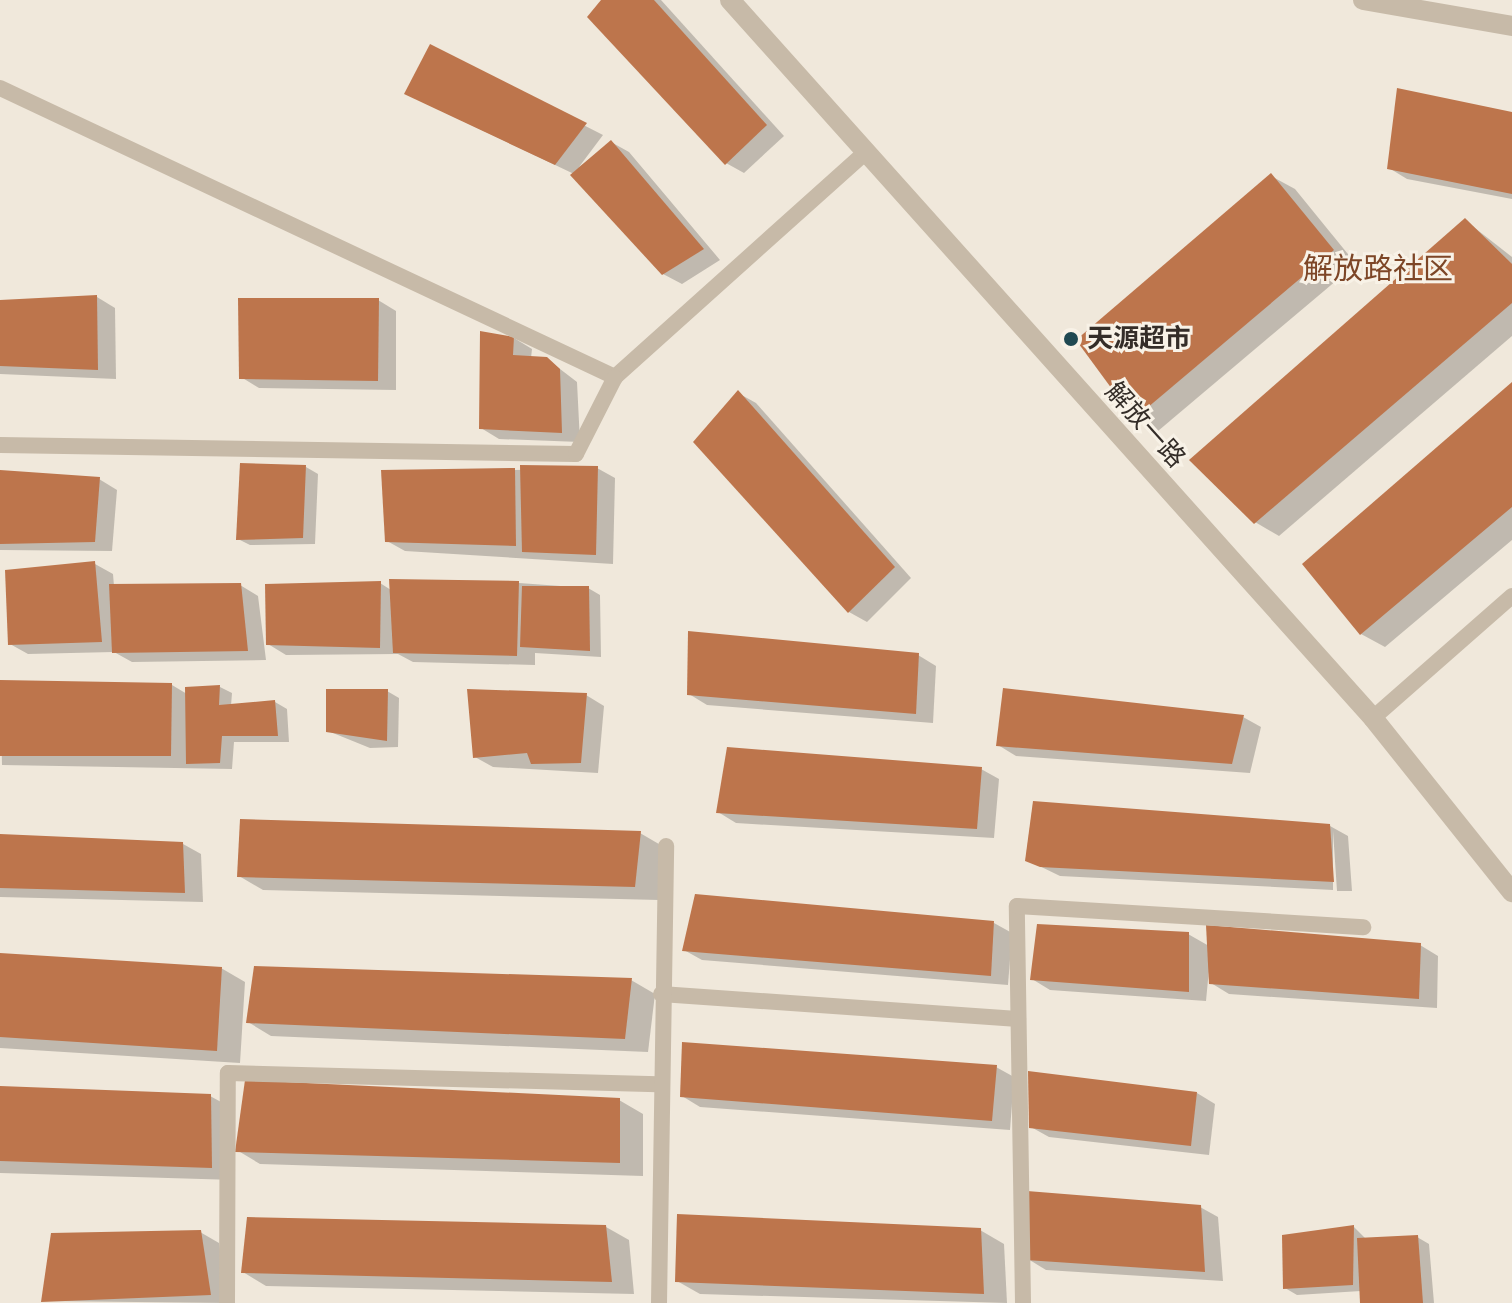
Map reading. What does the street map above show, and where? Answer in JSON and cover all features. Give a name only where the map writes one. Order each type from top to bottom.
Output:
[{"type":"street","name":"解放一路","points":[[730,0],[1373,718],[1512,892]]},
{"type":"street","points":[[1363,0],[1512,26]]},
{"type":"lane","points":[[0,88],[615,377]]},
{"type":"lane","points":[[0,445],[576,454],[615,377],[866,152]]},
{"type":"lane","points":[[1373,718],[1512,596]]},
{"type":"lane","points":[[659,1303],[658,1084],[666,846]]},
{"type":"lane","points":[[1023,1303],[1017,906],[1363,927]]},
{"type":"lane","points":[[661,994],[1018,1019]]},
{"type":"lane","points":[[227,1303],[228,1073],[658,1084]]},
{"type":"building","points":[[601,0],[654,0],[767,125],[725,165],[587,17]]},
{"type":"building","points":[[430,44],[587,123],[555,165],[404,94]]},
{"type":"building","points":[[1397,88],[1512,112],[1512,194],[1387,169]]},
{"type":"building","points":[[611,140],[704,249],[662,275],[570,175]]},
{"type":"building","points":[[1271,173],[1334,250],[1134,419],[1076,340]]},
{"type":"building","points":[[1465,218],[1512,264],[1512,303],[1254,524],[1189,460]]},
{"type":"building","points":[[97,295],[98,370],[0,366],[0,300]]},
{"type":"building","points":[[238,298],[379,298],[378,381],[239,379]]},
{"type":"building","points":[[480,331],[514,337],[513,355],[547,357],[560,369],[562,433],[479,429]]},
{"type":"building","points":[[1512,382],[1512,507],[1360,635],[1302,564]]},
{"type":"building","points":[[738,390],[895,567],[848,613],[693,442]]},
{"type":"building","points":[[240,463],[306,465],[303,538],[236,540]]},
{"type":"building","points":[[520,465],[598,466],[596,555],[522,552]]},
{"type":"building","points":[[515,468],[516,546],[385,542],[381,470]]},
{"type":"building","points":[[0,470],[100,477],[95,542],[0,544]]},
{"type":"building","points":[[95,561],[102,642],[8,645],[5,570]]},
{"type":"building","points":[[389,579],[519,581],[517,656],[393,653]]},
{"type":"building","points":[[381,581],[380,648],[266,645],[265,584]]},
{"type":"building","points":[[241,583],[248,651],[112,653],[109,584]]},
{"type":"building","points":[[522,586],[589,586],[590,651],[520,647]]},
{"type":"building","points":[[688,631],[919,653],[916,714],[687,695]]},
{"type":"building","points":[[0,680],[172,683],[171,756],[0,756]]},
{"type":"building","points":[[220,685],[219,705],[275,700],[278,736],[222,736],[220,763],[186,764],[185,687]]},
{"type":"building","points":[[1003,688],[1244,715],[1232,764],[996,746]]},
{"type":"building","points":[[326,689],[388,689],[387,741],[326,732]]},
{"type":"building","points":[[467,689],[587,693],[581,763],[531,764],[527,753],[473,758]]},
{"type":"building","points":[[727,747],[982,767],[977,829],[716,813]]},
{"type":"building","points":[[1033,801],[1330,824],[1334,882],[1040,867],[1025,861]]},
{"type":"building","points":[[240,819],[641,831],[635,887],[237,877]]},
{"type":"building","points":[[0,834],[183,842],[185,893],[0,888]]},
{"type":"building","points":[[695,894],[994,921],[991,976],[682,951]]},
{"type":"building","points":[[1037,924],[1189,932],[1189,992],[1030,980]]},
{"type":"building","points":[[1206,925],[1421,943],[1419,999],[1209,984]]},
{"type":"building","points":[[0,953],[222,967],[217,1051],[0,1037]]},
{"type":"building","points":[[254,966],[632,978],[625,1039],[246,1023]]},
{"type":"building","points":[[682,1042],[997,1065],[992,1121],[680,1097]]},
{"type":"building","points":[[1028,1071],[1197,1092],[1191,1146],[1029,1128]]},
{"type":"building","points":[[245,1080],[620,1098],[620,1163],[235,1152]]},
{"type":"building","points":[[0,1086],[211,1094],[212,1168],[0,1161]]},
{"type":"building","points":[[1027,1191],[1201,1205],[1205,1272],[1026,1260]]},
{"type":"building","points":[[677,1214],[981,1228],[984,1294],[675,1282]]},
{"type":"building","points":[[247,1217],[606,1225],[612,1282],[241,1273]]},
{"type":"building","points":[[1354,1225],[1353,1285],[1283,1289],[1282,1235]]},
{"type":"building","points":[[201,1230],[211,1295],[41,1302],[51,1233]]},
{"type":"building","points":[[1418,1235],[1423,1303],[1360,1303],[1357,1238]]},
{"type":"place","name":"天源超市","points":[[1071,339]]},
{"type":"district","name":"解放路社区","points":[[1378,269]]}]
